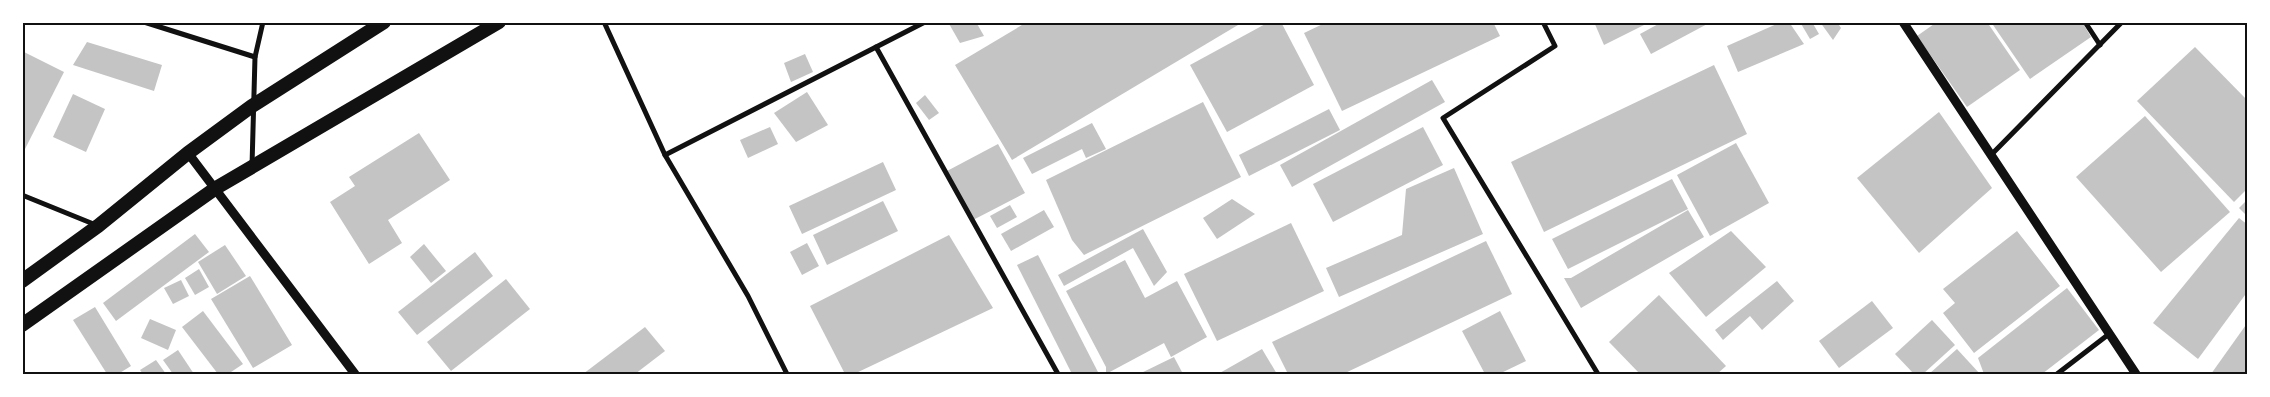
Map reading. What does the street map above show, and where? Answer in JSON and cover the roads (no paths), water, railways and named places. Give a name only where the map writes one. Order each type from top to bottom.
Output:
[{"type":"highway","points":[[22,281],[98,226],[188,153],[252,106],[384,22]]},
{"type":"highway","points":[[22,326],[216,188],[499,22]]},
{"type":"street","points":[[144,22],[255,57]]},
{"type":"street","points":[[252,167],[252,106],[255,57],[263,22]]},
{"type":"street","points":[[604,22],[665,155],[748,296],[787,374]]},
{"type":"street","points":[[665,155],[925,22]]},
{"type":"street","points":[[1543,22],[1555,46],[1443,118],[1598,374]]},
{"type":"street","points":[[1903,22],[2136,374]]},
{"type":"street","points":[[2085,22],[2100,45]]},
{"type":"street","points":[[1991,155],[2122,22]]},
{"type":"street","points":[[876,48],[1058,374]]},
{"type":"street","points":[[188,153],[354,374]]},
{"type":"street","points":[[22,195],[98,226]]},
{"type":"street","points":[[2058,374],[2109,334]]}]
